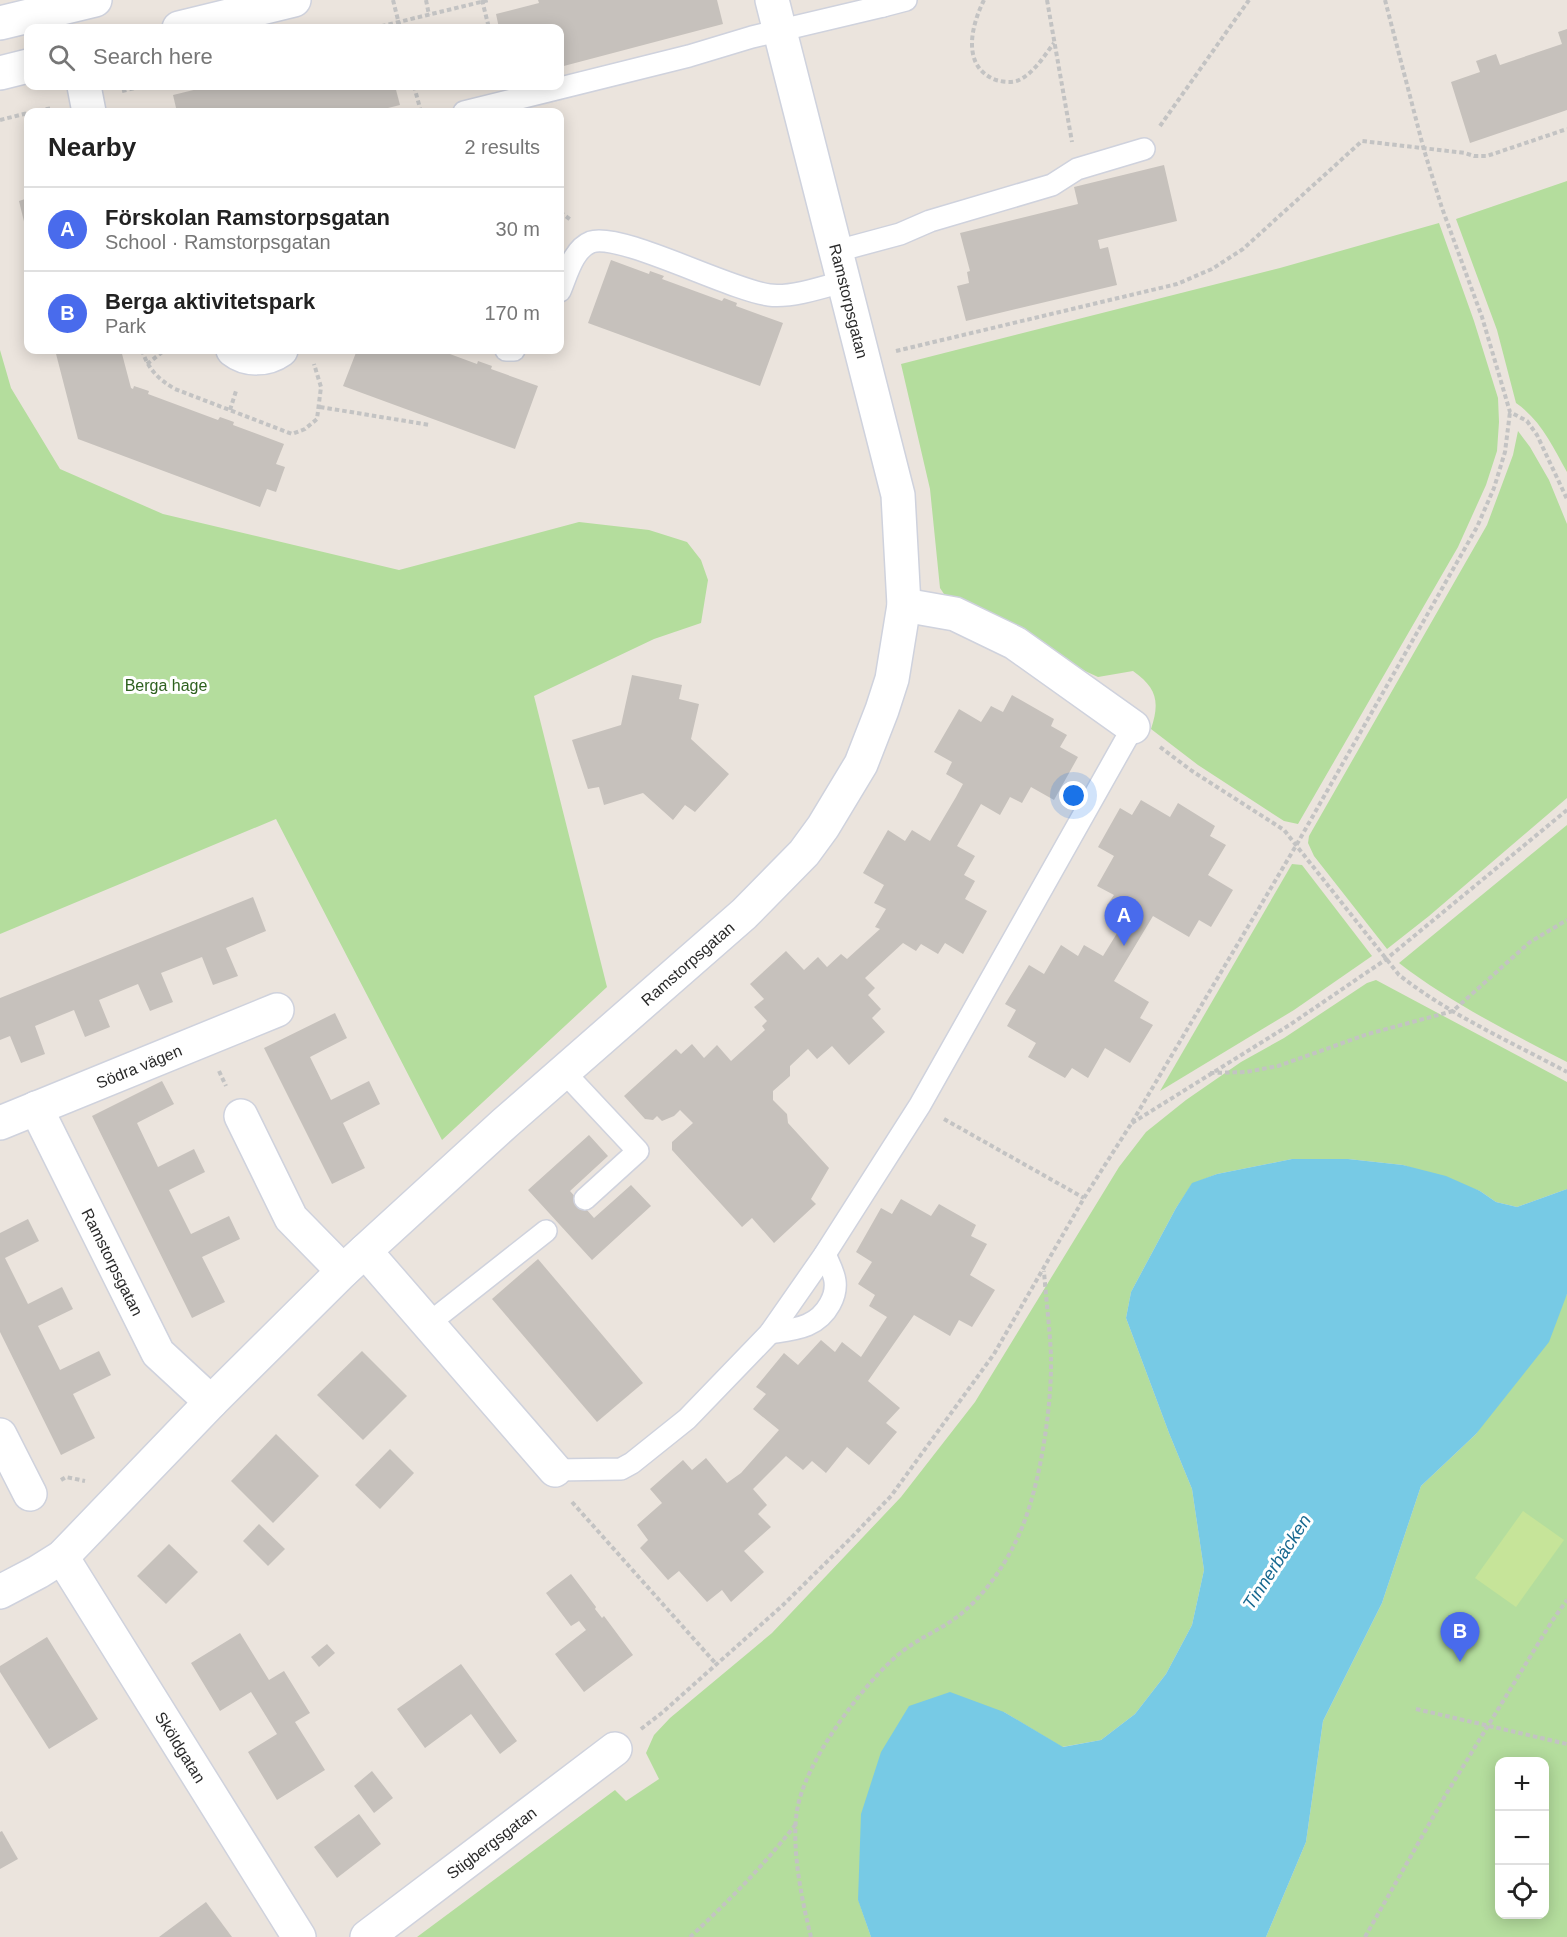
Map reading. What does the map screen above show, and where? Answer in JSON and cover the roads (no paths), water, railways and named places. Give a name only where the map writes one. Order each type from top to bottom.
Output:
[{"type":"street","points":[[195,24],[294,0]]},
{"type":"street","points":[[0,23],[73,9]]},
{"type":"street","name":"Ramstorpsgatan","points":[[0,1592],[62,1557],[126,1488],[354,1261],[744,914],[804,854],[824,827],[861,764],[892,679],[904,605],[898,495],[776,15]]},
{"type":"street","points":[[0,73],[24,67]]},
{"type":"street","points":[[85,90],[88,108]]},
{"type":"street","points":[[238,354],[256,358],[272,354]]},
{"type":"street","points":[[904,605],[955,614],[1015,643],[1133,727]]},
{"type":"street","name":"Södra vägen","points":[[0,1123],[277,1010]]},
{"type":"street","name":"Ramstorpsgatan","points":[[36,1108],[158,1353],[211,1402]]},
{"type":"street","points":[[242,1116],[291,1218],[354,1261],[428,1324],[555,1470]]},
{"type":"street","points":[[0,1435],[30,1494]]},
{"type":"street","name":"Sköldgatan","points":[[62,1557],[299,1937]]},
{"type":"street","name":"Stigbergsgatan","points":[[367,1937],[615,1749]]},
{"type":"lane","points":[[564,81],[776,15],[906,0]]},
{"type":"lane","points":[[477,108],[535,90]]},
{"type":"lane","points":[[564,282],[576,254],[588,243],[599,240],[637,249],[770,296],[807,292],[841,266],[900,234],[930,221],[1052,185],[1077,169],[1144,149]]},
{"type":"lane","points":[[555,1470],[621,1469],[632,1463],[687,1419],[770,1333],[825,1254],[920,1105],[1133,727]]},
{"type":"lane","points":[[564,1072],[638,1151],[585,1199]]},
{"type":"lane","points":[[428,1324],[546,1231]]},
{"type":"lane","points":[[770,1333],[804,1328],[818,1321],[826,1311],[834,1296],[835,1280],[825,1254]]},
{"type":"water","name":"Tinnerbäcken","points":[[1292,1159],[1348,1159],[1403,1165],[1446,1176],[1480,1191],[1496,1202],[1517,1207],[1567,1189],[1567,1294],[1549,1342],[1476,1434],[1421,1486],[1382,1603],[1323,1721],[1306,1842],[1266,1937],[871,1937],[858,1900],[861,1814],[881,1752],[909,1706],[950,1692],[1004,1712],[1063,1747],[1101,1740],[1135,1714],[1166,1674],[1192,1625],[1204,1570],[1192,1489],[1126,1318],[1131,1292],[1192,1183],[1217,1174]]},
{"type":"place","name":"Förskolan Ramstorpsgatan","points":[[1124,946]]},
{"type":"place","name":"Berga aktivitetspark","points":[[1460,1662]]},
{"type":"park label","name":"Berga hage","points":[[166,685]]}]
